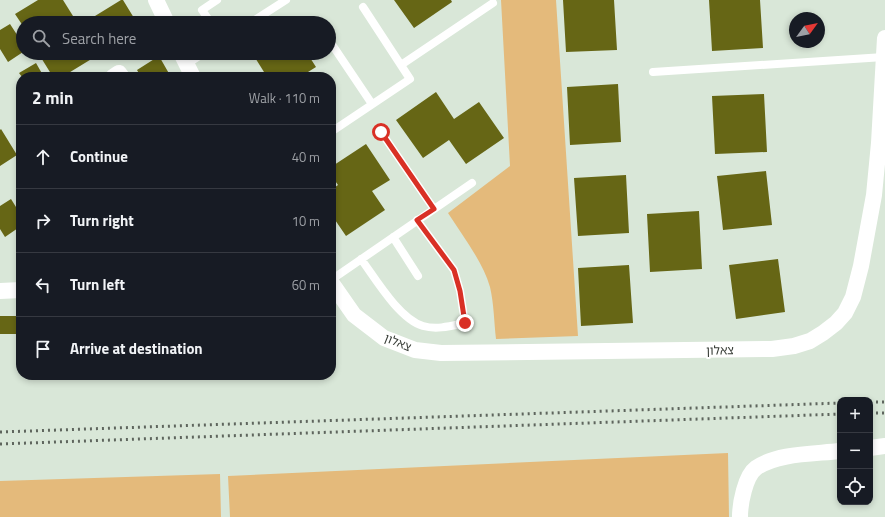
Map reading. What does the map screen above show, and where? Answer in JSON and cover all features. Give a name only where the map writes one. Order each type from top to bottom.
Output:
[{"type":"street","points":[[156,0],[164,16]]},
{"type":"street","name":"צאלון","points":[[336,288],[354,315],[384,338],[415,350],[441,353],[772,349],[794,346],[810,341],[836,323],[845,313],[854,297],[874,195],[879,143],[885,38]]},
{"type":"street","points":[[0,291],[16,290]]},
{"type":"street","points":[[873,448],[885,446]]},
{"type":"street","points":[[740,517],[744,488],[754,469],[771,459],[837,451]]},
{"type":"lane","points":[[206,16],[202,10],[216,0]]},
{"type":"lane","points":[[261,16],[286,0]]},
{"type":"lane","points":[[401,65],[493,4]]},
{"type":"lane","points":[[336,129],[410,79],[363,7]]},
{"type":"lane","points":[[336,50],[372,104]]},
{"type":"lane","points":[[653,72],[884,57]]},
{"type":"lane","points":[[381,132],[434,209]]},
{"type":"lane","points":[[336,277],[472,183]]},
{"type":"lane","points":[[361,259],[391,301],[412,320],[422,326],[442,328],[465,323],[460,291],[454,270],[417,220]]},
{"type":"lane","points":[[393,237],[418,276]]},
{"type":"shaded area","points":[[501,0],[556,0],[578,336],[496,339],[492,300],[487,278],[472,249],[448,213],[510,166]]},
{"type":"shaded area","points":[[728,453],[729,517],[230,517],[228,476]]},
{"type":"shaded area","points":[[220,474],[221,517],[0,517],[0,481]]},
{"type":"building","points":[[38,0],[63,0],[73,16],[16,16],[15,14]]},
{"type":"building","points":[[123,0],[133,16],[95,16]]},
{"type":"building","points":[[394,0],[451,0],[452,2],[414,28]]},
{"type":"building","points":[[563,0],[614,0],[617,50],[566,52]]},
{"type":"building","points":[[709,0],[760,0],[763,48],[712,51]]},
{"type":"building","points":[[10,24],[16,33],[16,57],[8,62],[0,49],[0,30]]},
{"type":"building","points":[[42,60],[90,60],[70,72],[50,72]]},
{"type":"building","points":[[153,60],[161,60],[168,72],[138,72],[137,70]]},
{"type":"building","points":[[256,60],[312,60],[316,67],[308,72],[264,72]]},
{"type":"building","points":[[36,63],[41,72],[21,72]]},
{"type":"building","points":[[618,84],[621,142],[570,145],[567,87]]},
{"type":"building","points":[[436,92],[454,119],[479,102],[504,138],[466,164],[449,140],[423,158],[396,120]]},
{"type":"building","points":[[764,94],[767,152],[715,154],[712,96]]},
{"type":"building","points":[[1,129],[16,156],[0,166]]},
{"type":"building","points":[[366,144],[390,180],[372,191],[385,210],[346,236],[336,221],[336,186],[338,185],[336,182],[336,164]]},
{"type":"building","points":[[766,171],[772,225],[723,230],[717,176]]},
{"type":"building","points":[[626,175],[629,233],[578,236],[574,178]]},
{"type":"building","points":[[11,199],[16,207],[16,229],[5,237],[0,229],[0,206]]},
{"type":"building","points":[[699,211],[702,269],[650,272],[647,214]]},
{"type":"building","points":[[778,259],[785,312],[736,319],[729,265]]},
{"type":"building","points":[[629,265],[633,323],[581,326],[578,268]]},
{"type":"building","points":[[0,316],[16,316],[16,334],[0,334]]},
{"type":"railway","points":[[873,402],[885,402]]},
{"type":"railway","points":[[0,432],[837,403]]},
{"type":"railway","points":[[873,413],[885,413]]},
{"type":"railway","points":[[0,444],[837,414]]},
{"type":"route","points":[[381,132],[434,209],[417,220],[454,270],[460,291],[465,323]]}]
